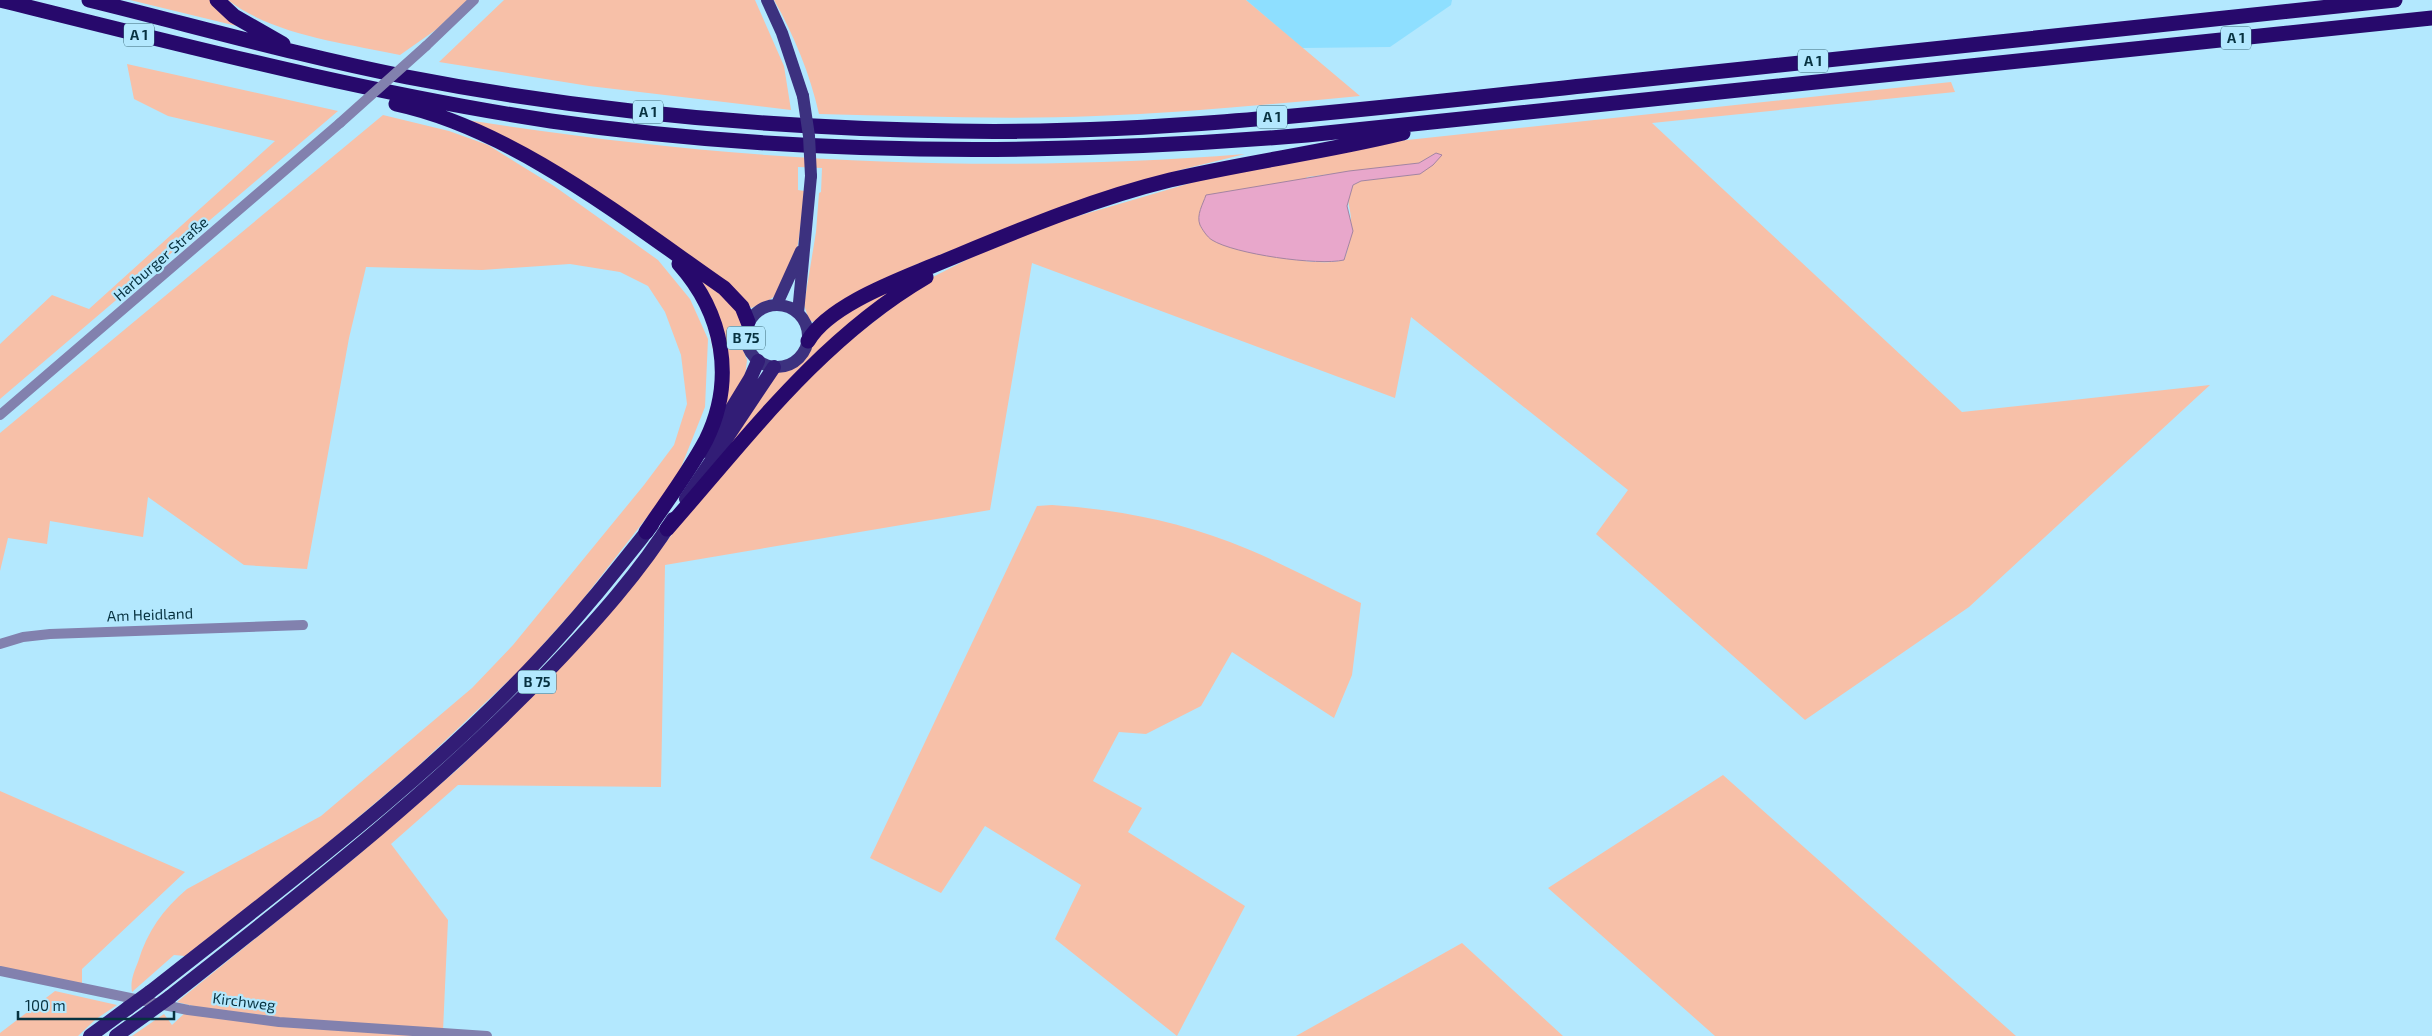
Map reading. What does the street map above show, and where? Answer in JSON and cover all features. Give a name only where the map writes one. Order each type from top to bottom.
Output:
[{"type":"highway","name":"A 1","points":[[0,0],[278,69],[411,97],[553,121],[678,136],[815,147],[958,150],[1113,148],[1306,135],[2432,18]]},
{"type":"highway","name":"A 1","points":[[89,0],[299,53],[406,77],[475,89],[663,114],[770,124],[953,131],[1090,130],[1380,107],[2395,0]]},
{"type":"highway","points":[[217,0],[234,16],[299,53]]},
{"type":"highway","points":[[278,69],[330,90],[425,112],[484,133],[583,191],[734,297],[742,307],[748,322]]},
{"type":"highway","points":[[808,341],[825,321],[871,293],[988,243],[1074,210],[1170,180],[1378,139],[1460,119]]},
{"type":"highway","points":[[640,230],[678,263],[701,291],[719,336],[722,364],[720,396],[707,438],[646,532]]},
{"type":"highway","points":[[667,529],[802,375],[845,335],[899,292],[988,243]]},
{"type":"highway","name":"B 75","points":[[90,1036],[150,992],[346,836],[408,784],[476,722],[540,658],[646,532],[692,473],[721,428],[758,361]]},
{"type":"highway","name":"B 75","points":[[116,1036],[170,997],[351,852],[471,748],[522,699],[593,622],[667,529],[774,367]]},
{"type":"main road","points":[[767,0],[782,33],[803,96],[809,136],[811,176],[798,312]]},
{"type":"main road","points":[[806,239],[777,304],[798,312],[806,324],[808,341]]},
{"type":"main road","name":"B 75","points":[[777,304],[760,309],[748,322],[746,341],[752,354],[758,361],[774,367],[787,365],[798,359],[808,341]]},
{"type":"street","name":"Harburger Straße","points":[[0,415],[340,123],[474,0]]},
{"type":"street","name":"Am Heidland","points":[[0,644],[23,637],[50,634],[303,624]]},
{"type":"street","name":"Kirchweg","points":[[0,971],[188,1010],[279,1022],[487,1036]]},
{"type":"shaded area","points":[[130,0],[211,0],[245,28]]},
{"type":"shaded area","points":[[228,0],[468,0],[437,29],[400,55],[333,42],[288,30],[246,12]]},
{"type":"shaded area","points":[[504,0],[755,0],[784,66],[791,110],[589,86],[439,62]]},
{"type":"shaded area","points":[[774,0],[1246,0],[1360,96],[1129,115],[992,118],[819,114],[801,55]]},
{"type":"shaded area","points":[[1246,0],[1452,0],[1451,5],[1390,47],[1302,48]]},
{"type":"shaded area","points":[[127,64],[338,111],[0,399],[0,344],[52,295],[89,309],[275,141],[168,116],[134,99]]},
{"type":"shaded area","points":[[1951,82],[1955,92],[1652,123],[1962,412],[2210,385],[1969,607],[1805,720],[1596,534],[1628,490],[1411,317],[1395,398],[1032,263],[990,510],[665,565],[661,787],[458,785],[391,844],[448,920],[443,1031],[487,1036],[132,1036],[164,1014],[172,1025],[188,1010],[280,1017],[201,1008],[177,1002],[356,857],[458,769],[523,705],[647,566],[719,475],[825,360],[927,280],[972,257],[1058,222],[1221,174],[1342,147]],"holes":[[[1436,153],[1420,174],[1361,181],[1353,185],[1348,200],[1351,221],[1350,236],[1344,260],[1316,262],[1268,255],[1307,177],[1419,163]]]},
{"type":"shaded area","points":[[383,115],[449,131],[488,145],[554,186],[658,260],[690,299],[708,339],[705,407],[676,480],[580,603],[522,668],[414,770],[309,859],[185,956],[174,955],[132,992],[133,977],[146,941],[163,913],[178,897],[187,889],[321,816],[472,688],[513,645],[644,485],[674,445],[687,404],[681,355],[665,312],[648,286],[620,272],[570,264],[482,270],[366,267],[349,338],[307,569],[244,565],[148,497],[143,537],[50,521],[47,544],[8,538],[0,571],[0,433]]},
{"type":"shaded area","points":[[467,120],[660,146],[855,160],[952,163],[1050,163],[1245,154],[1180,170],[1051,211],[915,265],[852,296],[813,322],[809,320],[804,305],[816,232],[822,168],[798,167],[798,190],[804,191],[800,233],[793,264],[781,290],[772,298],[751,308],[744,299]]},
{"type":"shaded area","points":[[1436,153],[1442,155],[1433,165],[1420,174],[1361,181],[1353,185],[1347,206],[1353,231],[1344,260],[1297,260],[1238,250],[1212,240],[1200,225],[1199,213],[1206,195],[1349,171],[1419,163]]},
{"type":"shaded area","points":[[702,279],[735,304],[741,322],[740,342],[747,360],[745,377],[718,425],[723,398],[699,281]]},
{"type":"shaded area","points":[[896,286],[721,459],[770,375],[793,368],[807,354],[811,344],[844,314]]},
{"type":"shaded area","points":[[1052,505],[1097,509],[1142,517],[1208,534],[1263,556],[1361,603],[1352,675],[1334,718],[1232,652],[1201,706],[1146,734],[1119,732],[1093,781],[1142,808],[1128,832],[1245,906],[1177,1036],[1055,939],[1081,885],[985,826],[941,893],[870,858],[1037,506]]},
{"type":"shaded area","points":[[1723,775],[2016,1036],[1715,1036],[1548,888]]},
{"type":"shaded area","points":[[0,791],[185,872],[82,969],[82,987],[0,971]]},
{"type":"shaded area","points":[[1462,943],[1563,1036],[1296,1036]]},
{"type":"shaded area","points":[[55,991],[117,1005],[96,1019],[78,1036],[0,1036],[0,1033]]}]
